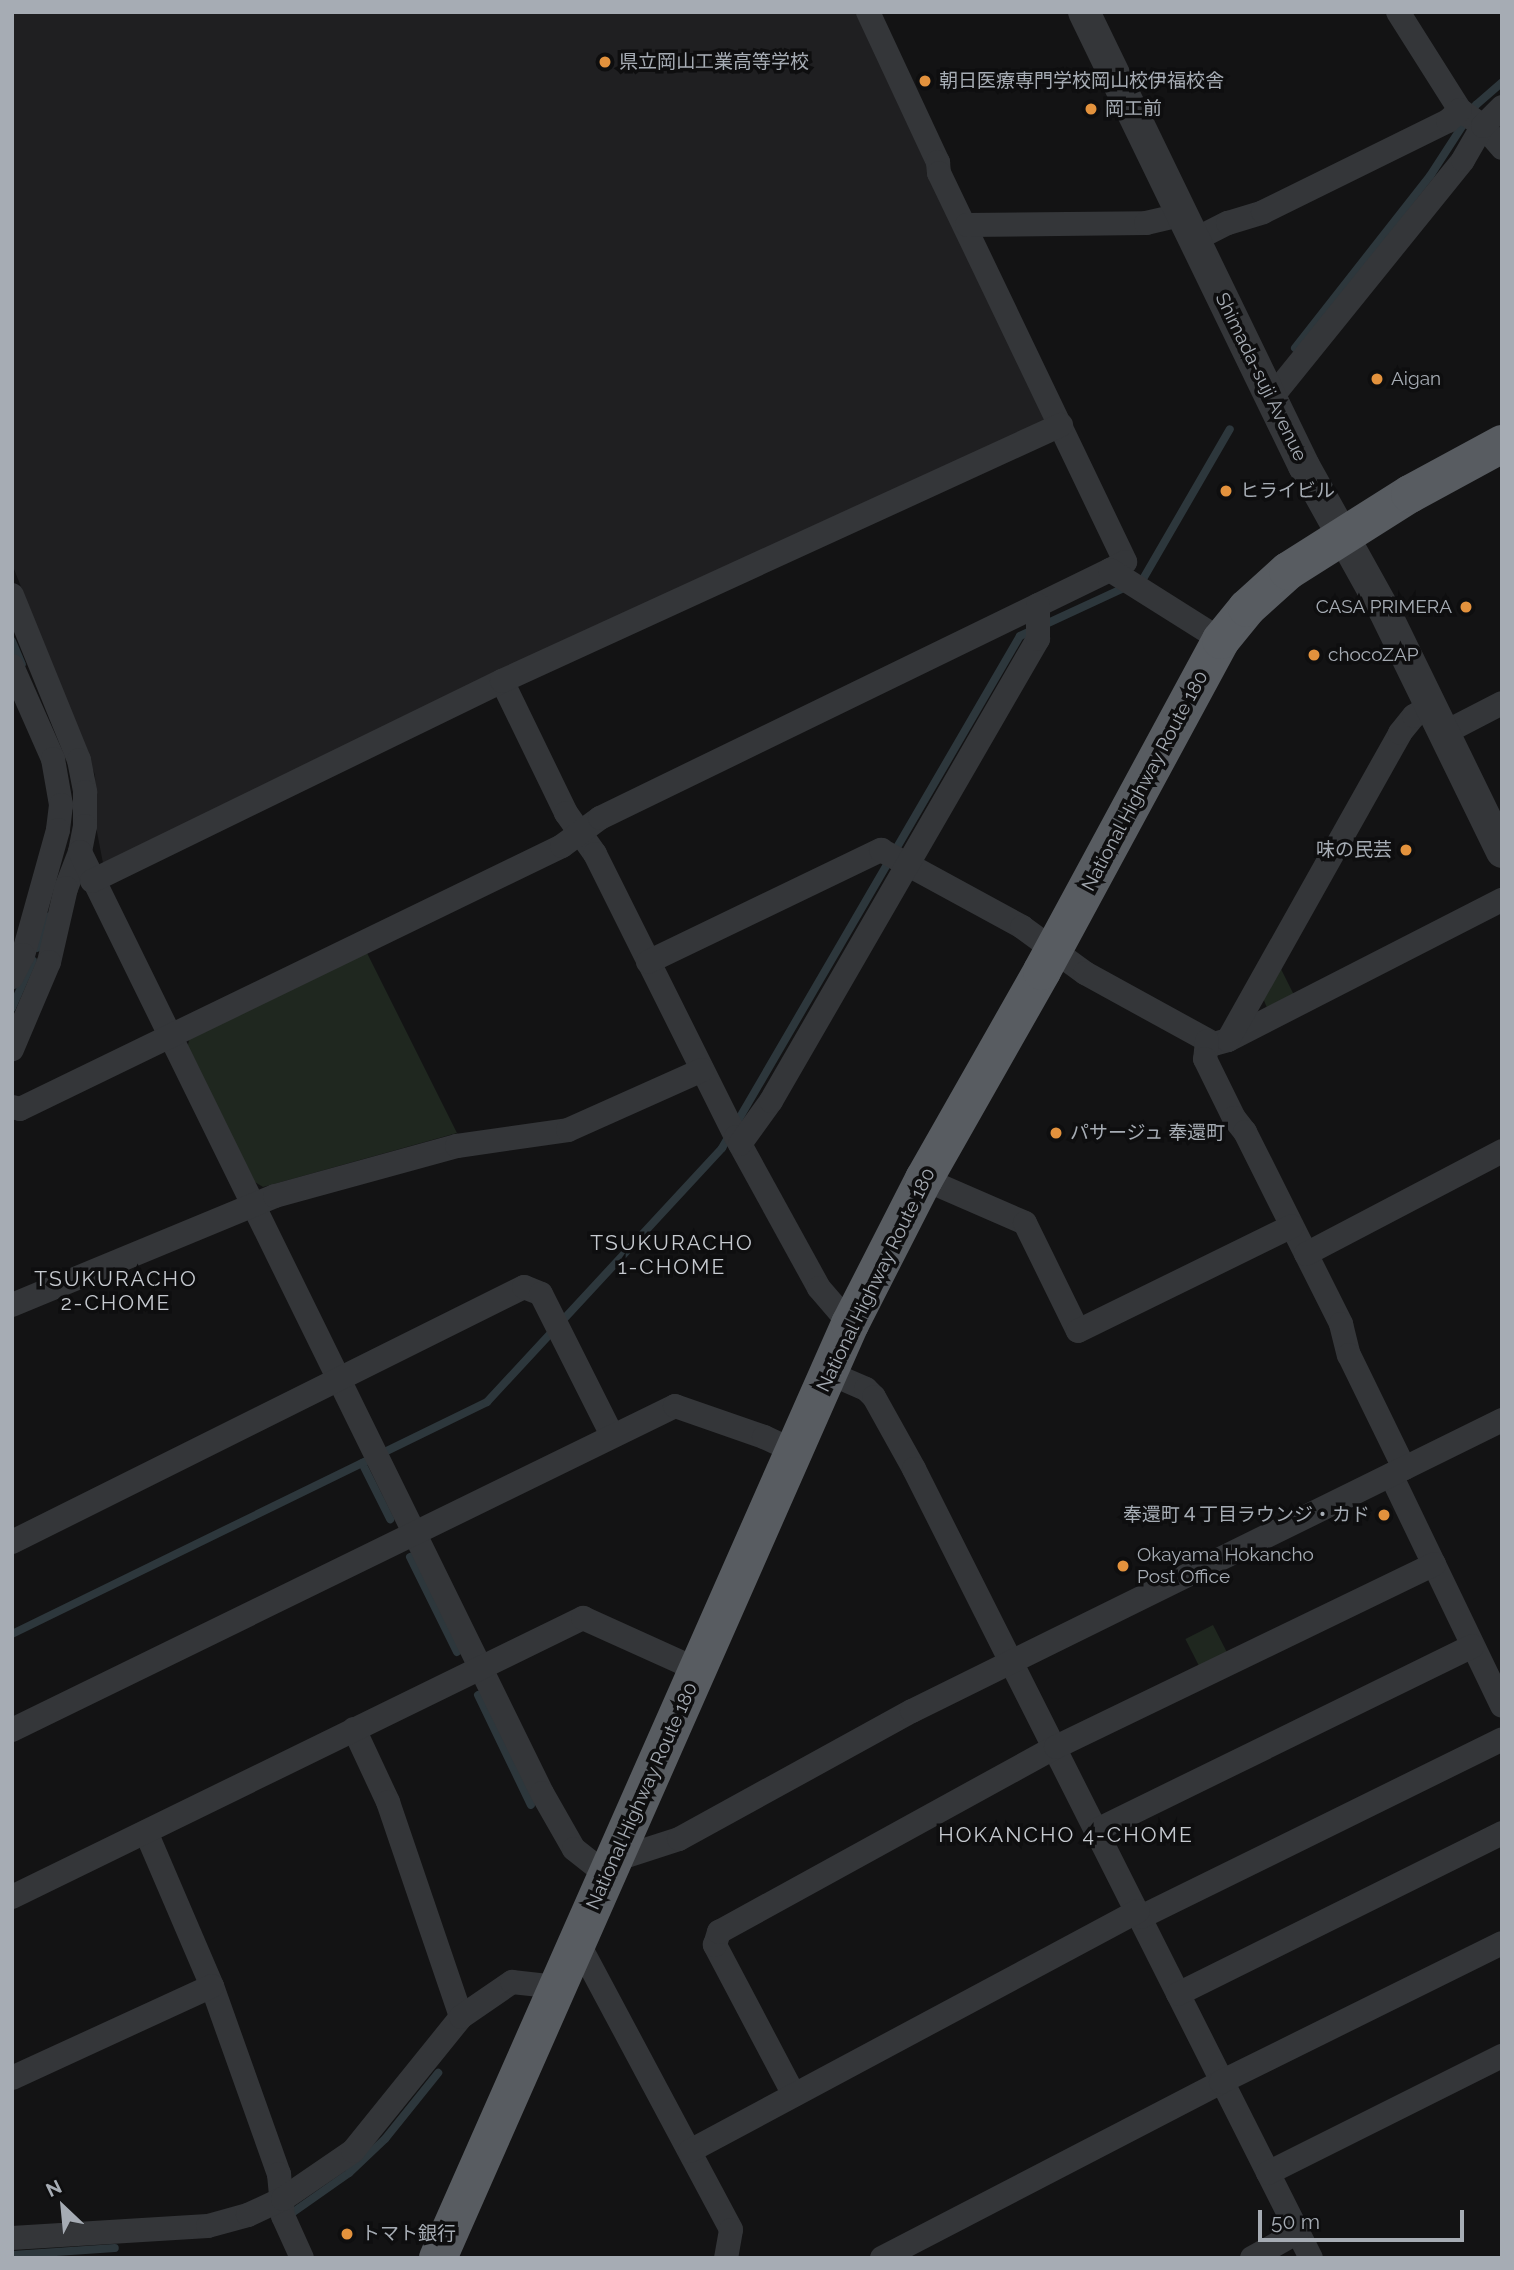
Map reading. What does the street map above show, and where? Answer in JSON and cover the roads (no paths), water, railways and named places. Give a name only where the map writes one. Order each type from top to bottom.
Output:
[{"type":"highway","name":"National Highway Route 180","points":[[438,2258],[796,1452],[850,1324],[924,1179],[1053,950],[1221,640],[1247,608],[1288,571],[1342,535],[1502,444]]},
{"type":"street","points":[[12,1107],[20,1109],[562,846],[600,818],[1038,621],[1115,573],[1125,562],[967,225],[939,173],[938,162],[868,12]]},
{"type":"street","name":"Shimada-suji Avenue","points":[[1084,12],[1272,397],[1342,535],[1384,610],[1502,852]]},
{"type":"street","points":[[1398,12],[1471,118],[1502,148]]},
{"type":"street","points":[[967,225],[1146,223],[1188,227],[1228,223],[1263,212],[1448,121],[1471,118],[1502,107]]},
{"type":"street","points":[[1272,397],[1463,160],[1471,118]]},
{"type":"street","points":[[92,881],[502,681],[1061,425]]},
{"type":"street","points":[[1115,573],[1221,640]]},
{"type":"street","points":[[12,595],[35,700],[53,759],[61,805],[58,830],[23,955],[12,977]]},
{"type":"street","points":[[735,1134],[771,1101],[896,858],[1038,621]]},
{"type":"street","points":[[12,666],[79,760],[85,792],[85,826],[80,852],[66,888],[49,962],[12,1049]]},
{"type":"street","points":[[502,681],[566,813],[595,854],[735,1134],[820,1289],[850,1324]]},
{"type":"street","points":[[1500,1699],[1434,1564],[1349,1355],[1341,1324],[1205,1059],[1400,733],[1414,716],[1438,719],[1502,702]]},
{"type":"street","points":[[80,852],[563,1832],[575,1849],[610,1867],[679,1839],[912,1711],[1502,1420]]},
{"type":"street","points":[[896,858],[1022,927],[1085,973],[1218,1041]]},
{"type":"street","points":[[648,962],[896,858]]},
{"type":"street","points":[[1218,1041],[1502,900]]},
{"type":"street","points":[[12,1305],[275,1196],[457,1146],[568,1130],[702,1070]]},
{"type":"street","points":[[1306,1254],[1502,1151]]},
{"type":"street","points":[[924,1179],[1025,1223],[1078,1331],[1292,1226]]},
{"type":"street","points":[[12,1542],[340,1381],[524,1287],[541,1294],[612,1435]]},
{"type":"street","points":[[829,1373],[866,1389],[874,1397],[1056,1747],[1311,2258]]},
{"type":"street","points":[[12,1730],[675,1406],[764,1437],[796,1452]]},
{"type":"street","points":[[794,2095],[715,1945],[719,1932],[1056,1747],[1434,1564]]},
{"type":"street","points":[[12,1896],[583,1618],[698,1670]]},
{"type":"street","points":[[1097,1829],[1472,1646]]},
{"type":"street","points":[[354,1729],[388,1802],[461,2017]]},
{"type":"street","points":[[690,2151],[1139,1914],[1502,1739]]},
{"type":"street","points":[[146,1832],[212,1986],[279,2174],[283,2216],[302,2258]]},
{"type":"street","points":[[1178,1994],[1502,1833]]},
{"type":"street","points":[[577,1941],[731,2230],[726,2258]]},
{"type":"street","points":[[882,2258],[1221,2082],[1502,1943]]},
{"type":"street","points":[[13,2234],[208,2226],[248,2215],[283,2199],[353,2151],[461,2017],[512,1982],[557,1987]]},
{"type":"street","points":[[12,2078],[212,1986]]},
{"type":"street","points":[[1268,2174],[1502,2056]]},
{"type":"street","points":[[1252,2258],[1298,2232]]},
{"type":"waterway","points":[[1295,348],[1430,176],[1476,105],[1502,82]]},
{"type":"waterway","points":[[1138,581],[1143,579],[1230,429]]},
{"type":"waterway","points":[[12,1634],[487,1402],[722,1148],[1020,636],[1126,587]]},
{"type":"waterway","points":[[12,641],[22,664]]},
{"type":"waterway","points":[[37,948],[47,917]]},
{"type":"waterway","points":[[12,1008],[33,960]]},
{"type":"waterway","points":[[362,1463],[390,1519]]},
{"type":"waterway","points":[[410,1557],[457,1652]]},
{"type":"waterway","points":[[478,1695],[531,1805]]},
{"type":"waterway","points":[[292,2213],[349,2173],[385,2139],[438,2073]]},
{"type":"waterway","points":[[12,2255],[115,2248]]},
{"type":"place","name":"県立岡山工業高等学校","points":[[605,62]]},
{"type":"place","name":"朝日医療専門学校岡山校伊福校舎","points":[[925,81]]},
{"type":"place","name":"岡工前","points":[[1091,109]]},
{"type":"place","name":"Aigan","points":[[1377,379]]},
{"type":"place","name":"ヒライビル","points":[[1226,491]]},
{"type":"place","name":"CASA PRIMERA","points":[[1466,607]]},
{"type":"place","name":"chocoZAP","points":[[1314,655]]},
{"type":"place","name":"味の民芸","points":[[1406,850]]},
{"type":"place","name":"パサージュ 奉還町","points":[[1056,1133]]},
{"type":"place","name":"奉還町４丁目ラウンジ・カド","points":[[1384,1515]]},
{"type":"place","name":"Okayama Hokancho Post Office","points":[[1123,1566]]},
{"type":"place","name":"トマト銀行","points":[[347,2234]]},
{"type":"district","name":"TSUKURACHO 1-CHOME","points":[[672,1255]]},
{"type":"district","name":"TSUKURACHO 2-CHOME","points":[[116,1291]]},
{"type":"district","name":"HOKANCHO 4-CHOME","points":[[1066,1835]]}]
